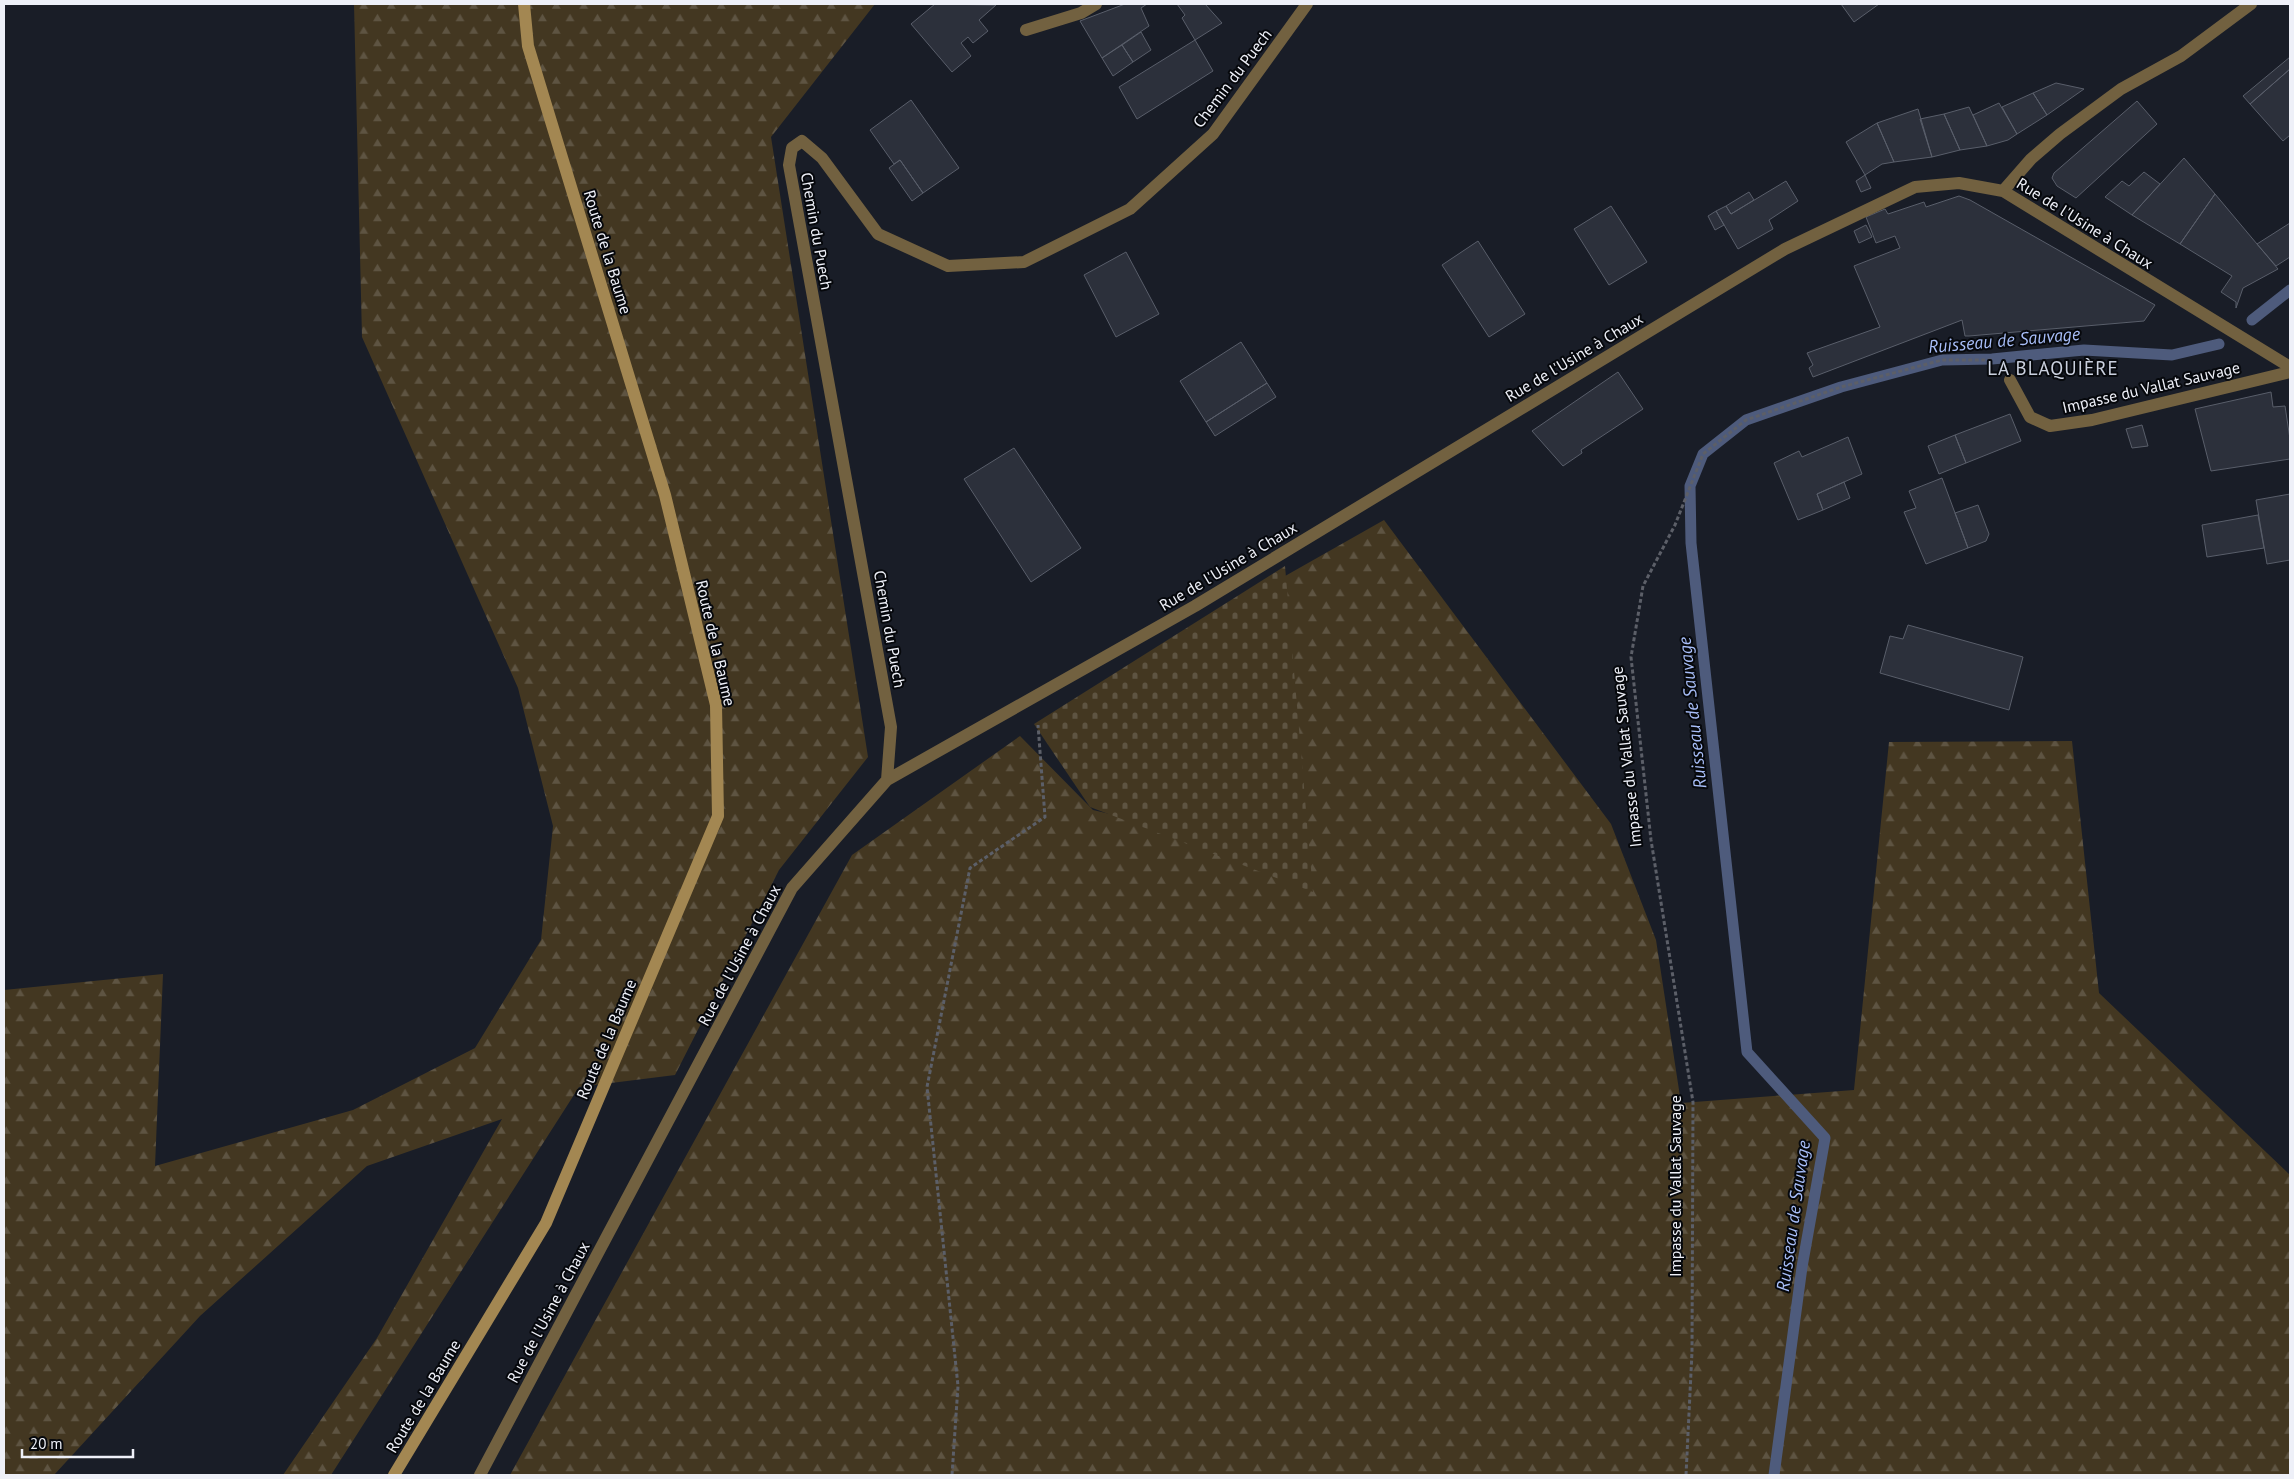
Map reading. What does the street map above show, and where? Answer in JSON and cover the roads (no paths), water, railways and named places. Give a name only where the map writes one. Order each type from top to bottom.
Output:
[{"type":"main road","name":"Route de la Baume","points":[[394,1475],[546,1223],[718,816],[716,705],[665,495],[528,46],[524,4]]},
{"type":"street","points":[[1026,30],[1081,13],[1096,4]]},
{"type":"street","name":"Chemin du Puech","points":[[887,780],[891,727],[789,165],[792,148],[802,141],[822,158],[878,234],[948,266],[1024,262],[1130,209],[1213,134],[1307,4]]},
{"type":"street","points":[[2003,191],[2031,159],[2060,134],[2121,89],[2181,56],[2251,4]]},
{"type":"street","name":"Rue de l'Usine à Chaux","points":[[480,1475],[792,888],[887,780],[1195,606],[1785,248],[1915,187],[1959,183],[2003,191],[2290,368]]},
{"type":"street","name":"Impasse du Vallat Sauvage","points":[[2010,380],[2030,417],[2050,426],[2092,420],[2290,372]]},
{"type":"waterway","name":"Ruisseau de Sauvage","points":[[2252,320],[2290,290]]},
{"type":"waterway","name":"Ruisseau de Sauvage","points":[[1774,1475],[1802,1267],[1825,1138],[1747,1052],[1691,543],[1690,486],[1703,454],[1746,420],[1841,387],[1942,360],[1992,359],[2084,350],[2172,355],[2219,344]]},
{"type":"district","name":"LA BLAQUIÈRE","points":[[2053,368]]}]
